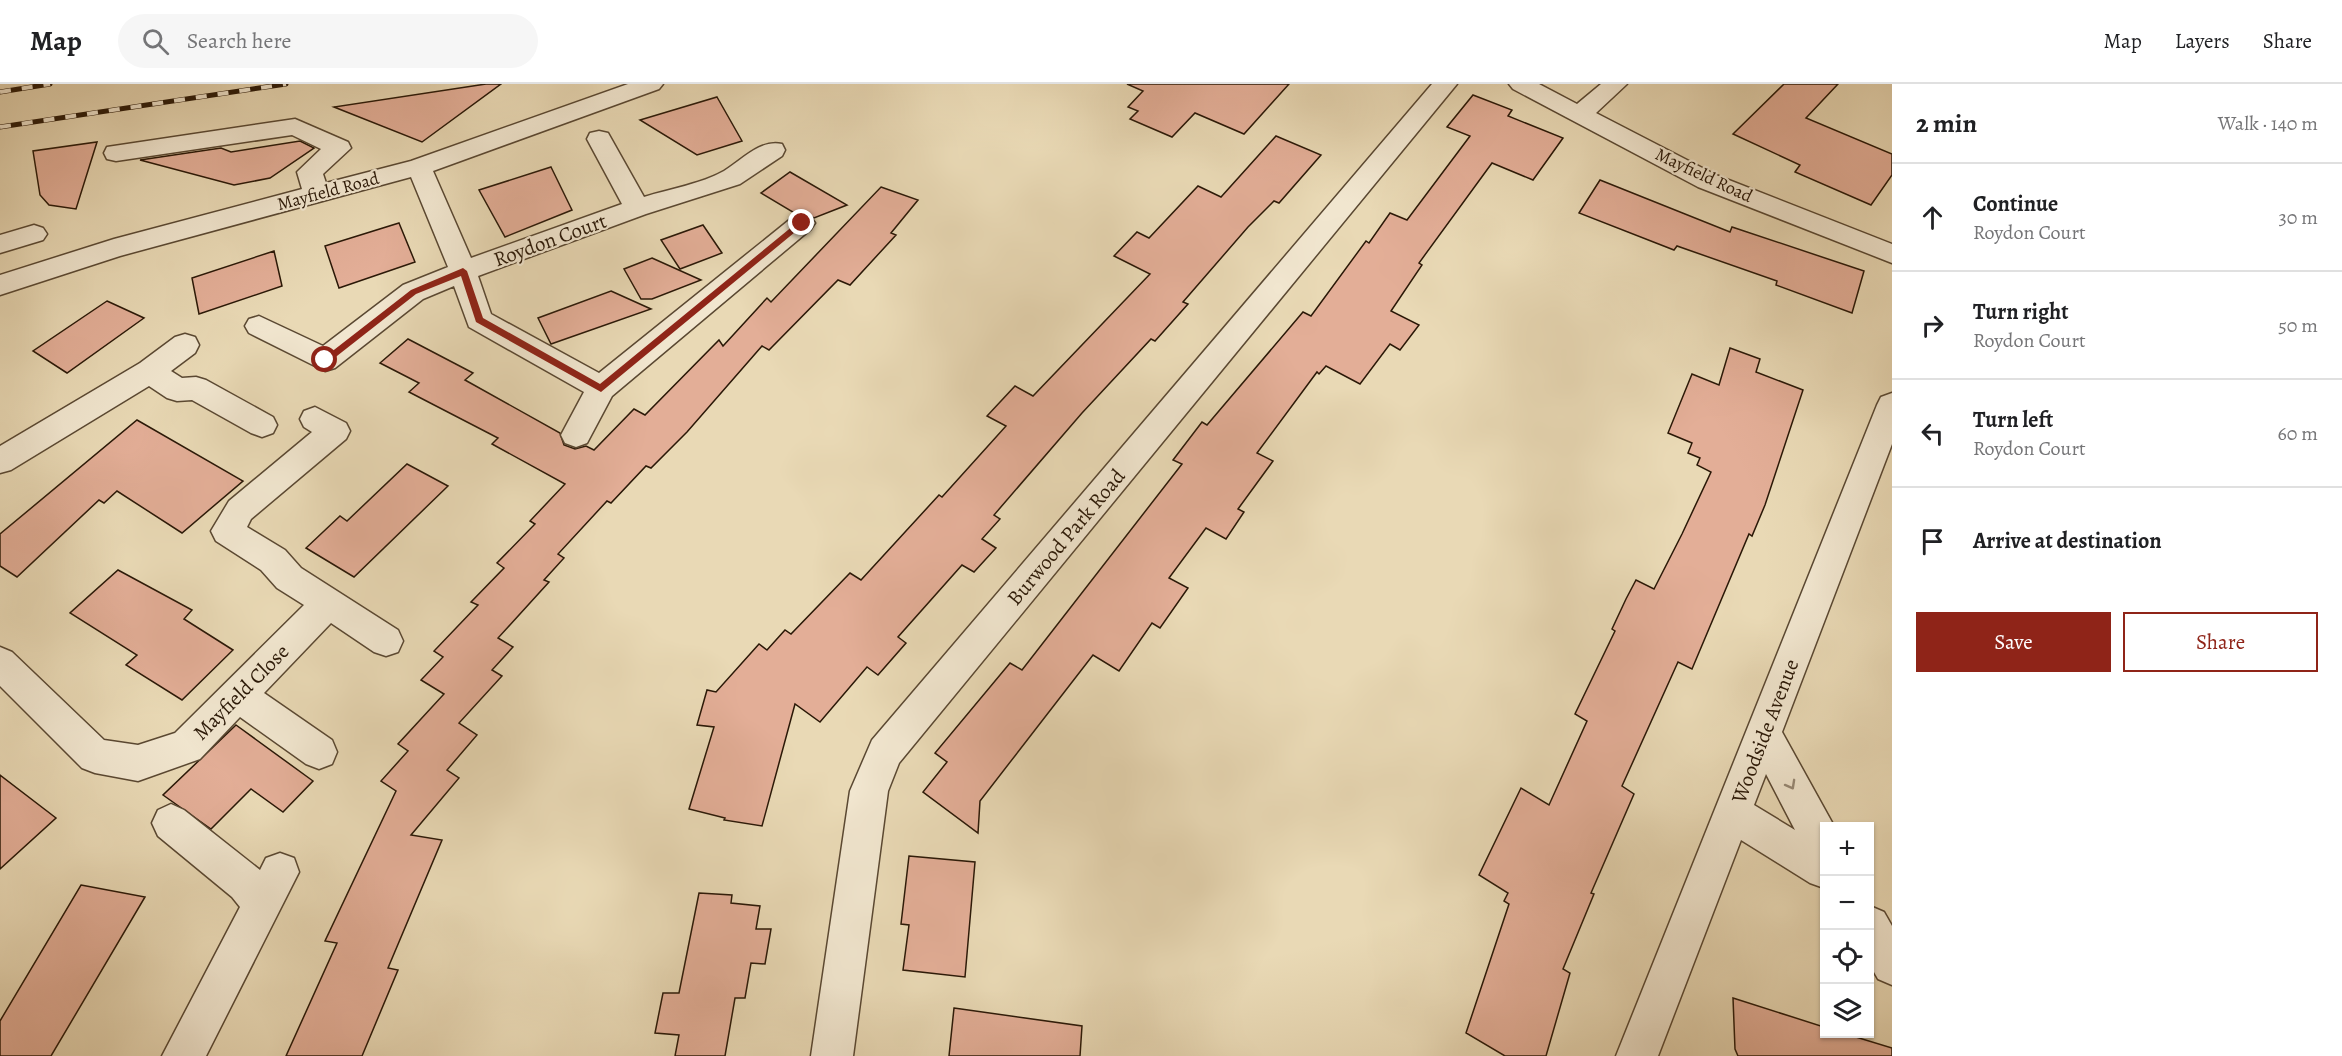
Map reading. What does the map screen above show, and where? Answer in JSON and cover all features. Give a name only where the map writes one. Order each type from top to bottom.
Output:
[{"type":"street","name":"Mayfield Road","points":[[0,285],[114,248],[419,167],[651,84]]},
{"type":"street","name":"Burwood Park Road","points":[[832,1056],[869,790],[885,752],[1445,84]]},
{"type":"street","name":"Mayfield Road","points":[[1521,84],[1707,181],[1892,254]]},
{"type":"street","points":[[1580,114],[1615,84]]},
{"type":"street","points":[[116,153],[295,127],[339,148],[310,172],[316,194]]},
{"type":"street","name":"Roydon Court","points":[[599,139],[637,208]]},
{"type":"street","name":"Roydon Court","points":[[259,326],[325,360],[413,292],[463,271],[637,208],[731,178],[773,150]]},
{"type":"street","points":[[419,167],[463,271],[479,320],[601,388]]},
{"type":"street","points":[[576,435],[601,388],[802,223]]},
{"type":"street","points":[[0,244],[34,234]]},
{"type":"street","points":[[0,461],[150,371],[185,345]]},
{"type":"street","points":[[150,371],[177,390],[196,388],[262,425]]},
{"type":"street","name":"Woodside Avenue","points":[[1637,1056],[1892,405]]},
{"type":"street","points":[[315,419],[335,431],[240,510],[226,531],[273,560],[289,578],[387,640]]},
{"type":"street","name":"Mayfield Close","points":[[0,663],[95,756],[138,763],[187,747],[328,603]]},
{"type":"street","points":[[238,695],[319,752]]},
{"type":"street","points":[[1763,733],[1820,839]]},
{"type":"street","points":[[1733,814],[1820,867]]},
{"type":"street","points":[[171,823],[246,883],[272,889],[183,1056]]},
{"type":"street","points":[[1871,930],[1892,964]]},
{"type":"building","points":[[486,84],[501,84],[422,142],[334,107]]},
{"type":"building","points":[[1127,84],[1289,84],[1244,134],[1195,113],[1172,137],[1130,119],[1138,111],[1128,107],[1143,91]]},
{"type":"building","points":[[1784,84],[1838,84],[1806,118],[1892,154],[1892,175],[1871,205],[1795,172],[1800,165],[1733,134]]},
{"type":"building","points":[[1473,95],[1512,110],[1508,116],[1563,138],[1533,180],[1492,163],[1419,263],[1422,265],[1391,311],[1419,325],[1400,350],[1390,344],[1360,384],[1326,366],[1319,374],[1317,372],[1257,453],[1273,461],[1238,509],[1244,512],[1226,539],[1206,528],[1169,578],[1188,588],[1160,628],[1152,623],[1119,671],[1093,655],[980,801],[978,833],[923,792],[947,762],[935,753],[1010,663],[1022,670],[1182,464],[1173,460],[1202,422],[1207,425],[1303,312],[1311,316],[1366,241],[1369,243],[1390,213],[1407,220],[1470,136],[1447,127]]},
{"type":"building","points":[[717,97],[742,141],[697,155],[640,120]]},
{"type":"building","points":[[1276,136],[1321,155],[1279,203],[1274,201],[1248,227],[1183,302],[1188,304],[1155,341],[1151,339],[1082,413],[994,515],[1000,519],[982,539],[996,548],[974,572],[962,565],[898,637],[906,643],[878,675],[867,667],[820,722],[795,704],[762,826],[724,820],[725,818],[689,809],[714,727],[697,725],[707,690],[716,692],[759,644],[767,650],[785,630],[791,634],[850,573],[861,580],[939,495],[942,497],[1006,426],[987,416],[1015,386],[1033,396],[1150,274],[1114,256],[1137,232],[1149,238],[1198,186],[1221,197]]},
{"type":"building","points":[[300,141],[314,148],[270,178],[234,185],[140,160],[221,148],[231,152]]},
{"type":"building","points":[[97,142],[76,209],[49,205],[40,195],[33,151]]},
{"type":"building","points":[[551,167],[572,210],[505,237],[479,190]]},
{"type":"building","points":[[790,172],[847,205],[814,218],[803,212],[796,214],[761,193]]},
{"type":"building","points":[[1600,180],[1730,232],[1732,227],[1864,271],[1852,313],[1776,285],[1777,281],[1677,246],[1674,250],[1579,213]]},
{"type":"building","points":[[881,187],[918,200],[891,233],[896,235],[850,285],[838,280],[769,350],[762,346],[687,432],[651,468],[646,466],[611,503],[607,501],[558,554],[564,558],[544,580],[549,582],[498,638],[513,647],[492,670],[502,676],[459,723],[477,735],[447,770],[459,778],[411,835],[442,840],[388,968],[398,970],[362,1056],[286,1056],[337,943],[325,941],[396,791],[381,781],[408,751],[398,744],[444,694],[421,680],[443,657],[434,651],[478,605],[471,602],[504,568],[497,563],[535,524],[530,521],[565,484],[492,444],[498,438],[409,392],[419,383],[380,363],[408,339],[473,373],[465,380],[560,433],[564,445],[575,449],[586,446],[594,450],[634,409],[645,415],[719,340],[723,346],[767,298],[771,302]]},
{"type":"building","points":[[399,223],[415,262],[339,288],[325,246]]},
{"type":"building","points":[[703,225],[722,253],[680,269],[661,240]]},
{"type":"building","points":[[274,251],[282,286],[199,314],[192,278]]},
{"type":"building","points":[[652,258],[701,280],[652,299],[641,299],[624,269]]},
{"type":"building","points":[[611,291],[651,309],[551,344],[538,318]]},
{"type":"building","points":[[107,301],[144,318],[67,373],[33,351]]},
{"type":"building","points":[[1730,348],[1760,359],[1756,372],[1803,390],[1765,505],[1752,536],[1749,534],[1692,669],[1678,662],[1622,786],[1634,794],[1591,893],[1594,894],[1563,969],[1570,973],[1546,1056],[1505,1056],[1466,1033],[1509,904],[1504,901],[1508,893],[1479,875],[1521,788],[1549,805],[1587,721],[1575,714],[1615,631],[1612,629],[1626,599],[1636,580],[1654,589],[1682,534],[1711,472],[1697,465],[1700,458],[1688,453],[1692,443],[1668,433],[1692,374],[1719,385]]},
{"type":"building","points":[[137,420],[243,481],[182,533],[117,491],[104,503],[99,500],[17,577],[0,566],[0,534]]},
{"type":"building","points":[[407,464],[448,486],[354,577],[306,548],[340,516],[347,521]]},
{"type":"building","points":[[118,570],[192,610],[184,619],[233,650],[182,700],[126,665],[137,655],[70,613]]},
{"type":"building","points":[[236,725],[313,781],[283,812],[251,789],[211,829],[163,795]]},
{"type":"building","points":[[0,775],[56,818],[0,869]]},
{"type":"building","points":[[909,856],[975,862],[965,977],[903,970],[909,925],[901,924]]},
{"type":"building","points":[[81,885],[145,897],[51,1056],[0,1056],[0,1021]]},
{"type":"building","points":[[699,893],[732,895],[731,903],[760,906],[756,929],[771,929],[765,964],[751,963],[745,998],[735,998],[725,1056],[675,1056],[679,1035],[655,1033],[663,993],[679,993]]},
{"type":"building","points":[[1733,998],[1820,1026],[1820,1038],[1859,1038],[1892,1048],[1892,1056],[1738,1056],[1735,1049]]},
{"type":"building","points":[[954,1008],[1082,1026],[1080,1056],[949,1056]]},
{"type":"railway","points":[[0,92],[50,84]]},
{"type":"railway","points":[[0,127],[286,84]]},
{"type":"route","points":[[325,360],[413,292],[463,271],[479,320],[601,388],[802,223]]}]
